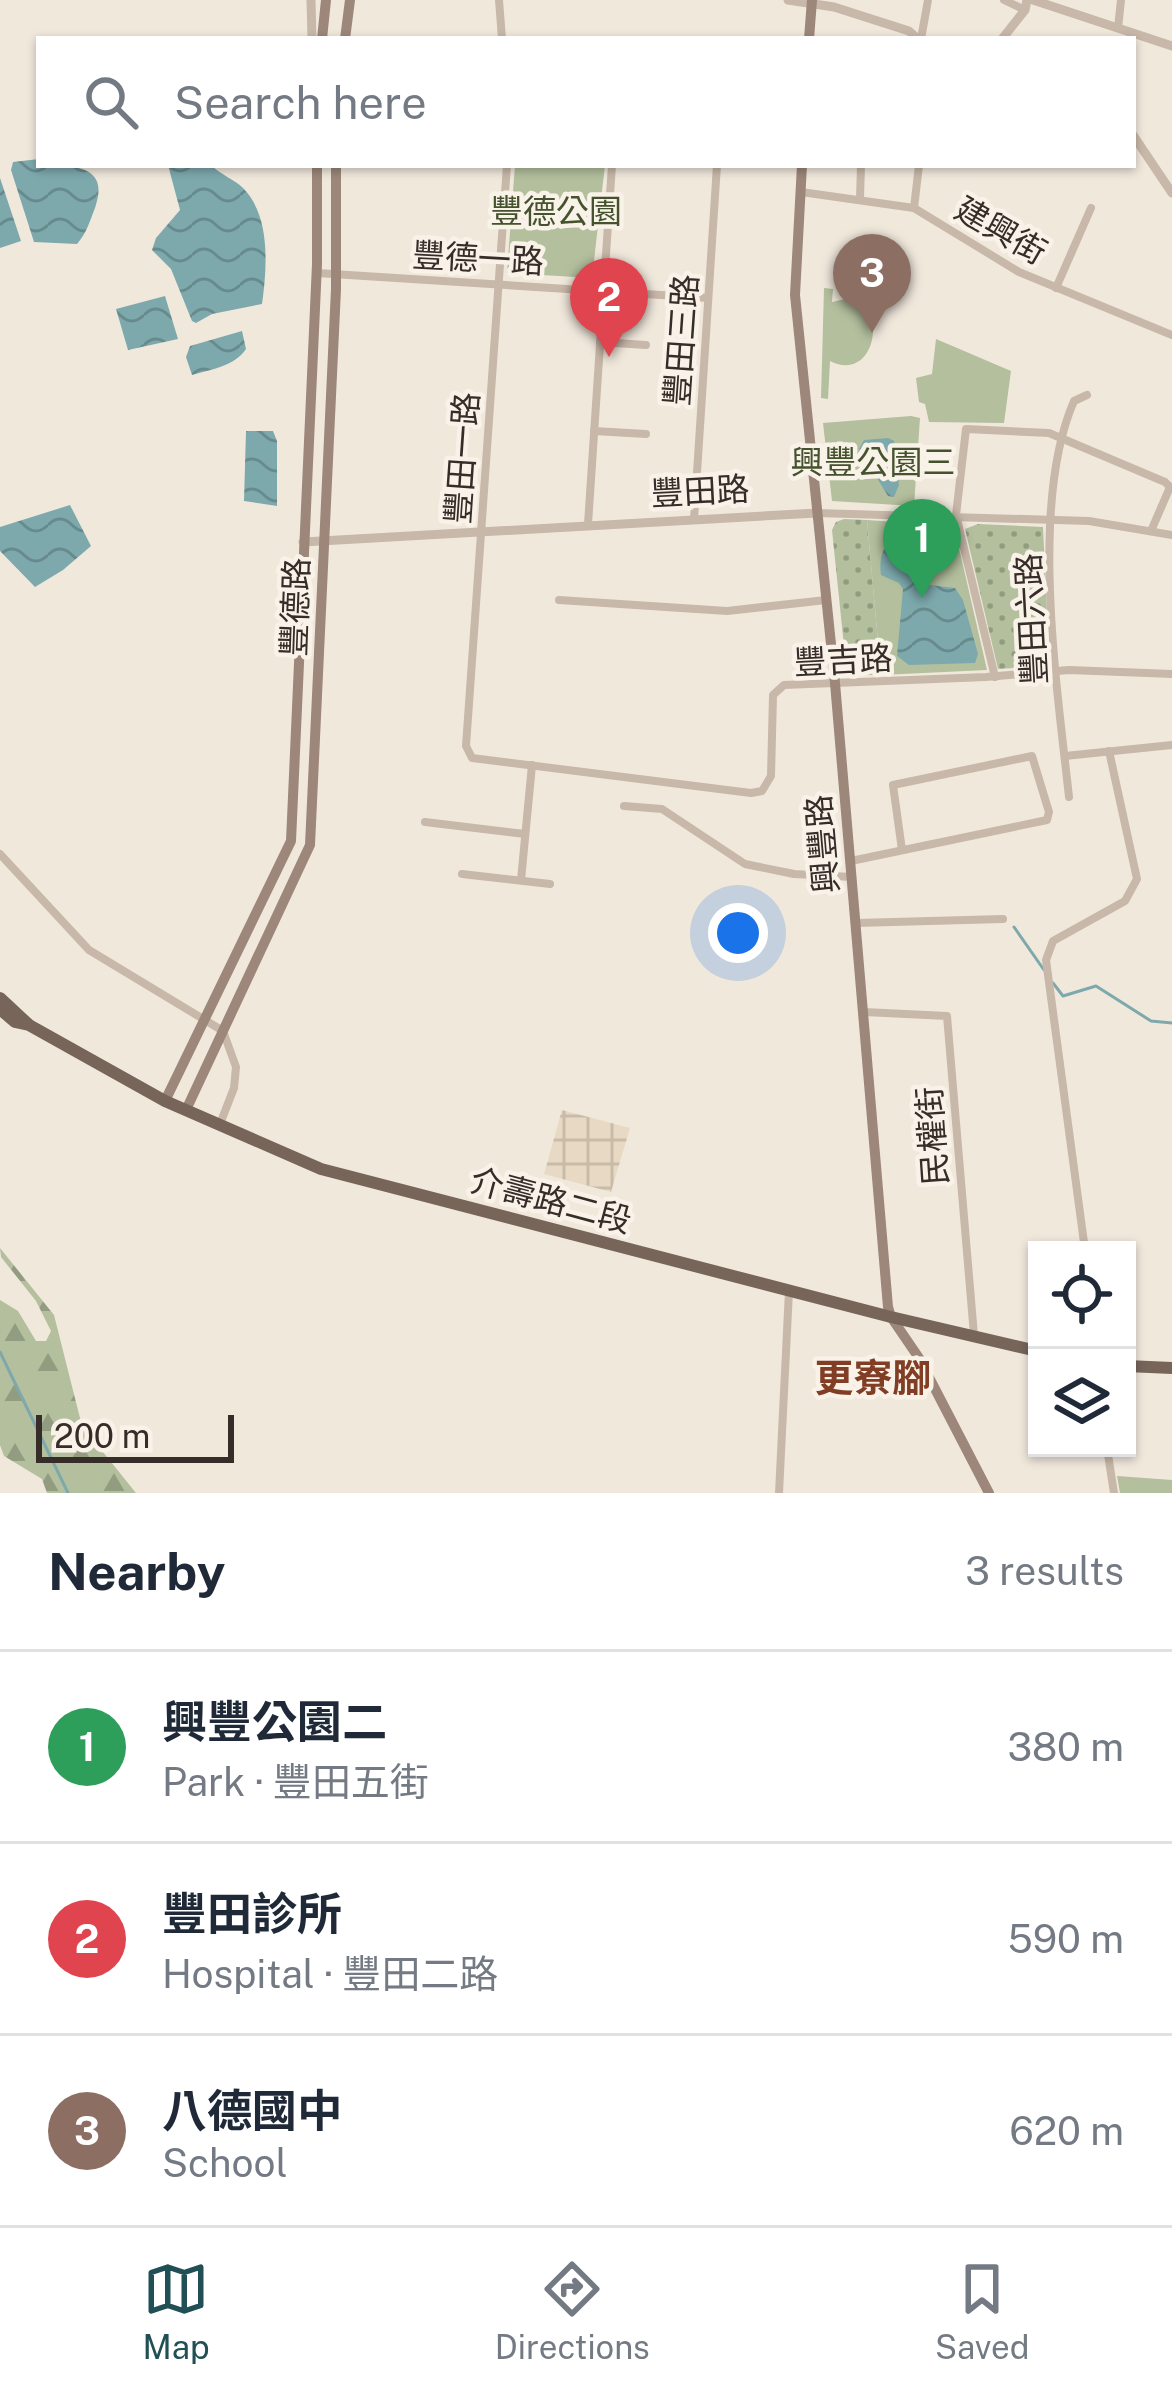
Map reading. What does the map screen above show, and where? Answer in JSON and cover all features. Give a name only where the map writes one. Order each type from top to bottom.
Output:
[{"type":"main road","points":[[322,36],[326,0]]},
{"type":"main road","points":[[345,36],[350,0]]},
{"type":"main road","points":[[809,36],[812,2]]},
{"type":"main road","name":"豐德路","points":[[164,1101],[291,841],[317,273],[316,168]]},
{"type":"main road","name":"豐德路","points":[[186,1110],[310,845],[337,274],[336,168]]},
{"type":"main road","name":"興豐路","points":[[802,168],[796,295],[890,1317],[919,1358],[989,1493]]},
{"type":"main road","points":[[0,998],[29,1025]]},
{"type":"main road","points":[[0,1009],[15,1022],[29,1025]]},
{"type":"main road","name":"介壽路二段","points":[[29,1025],[164,1101],[321,1168],[1029,1349]]},
{"type":"main road","points":[[1136,1366],[1172,1368]]},
{"type":"street","points":[[311,0],[312,36]]},
{"type":"street","points":[[499,0],[502,36]]},
{"type":"street","points":[[788,0],[812,2],[916,36]]},
{"type":"street","points":[[921,36],[928,0]]},
{"type":"street","points":[[1004,0],[1172,46]]},
{"type":"street","points":[[1118,28],[1121,0]]},
{"type":"street","points":[[1005,36],[1028,3]]},
{"type":"street","points":[[1136,139],[1172,193]]},
{"type":"street","name":"豐田一路","points":[[467,754],[470,653],[507,168]]},
{"type":"street","points":[[588,524],[612,168]]},
{"type":"street","name":"豐田三路","points":[[694,519],[717,168]]},
{"type":"street","points":[[860,199],[861,168]]},
{"type":"street","points":[[914,208],[919,168]]},
{"type":"street","name":"建興街","points":[[801,192],[914,208],[1019,272],[1172,334]]},
{"type":"street","points":[[1056,288],[1091,208]]},
{"type":"street","name":"豐德一路","points":[[317,273],[708,298]]},
{"type":"street","points":[[600,342],[646,345]]},
{"type":"street","points":[[1062,437],[1074,401],[1087,395]]},
{"type":"street","points":[[995,677],[956,515],[966,428],[1049,433],[1168,484],[1167,499],[1151,531]]},
{"type":"street","points":[[594,430],[646,434]]},
{"type":"street","name":"豐田六路","points":[[1062,437],[1051,519],[1057,671],[1069,797]]},
{"type":"street","name":"豐田路","points":[[302,542],[817,513],[1051,519],[1172,535]]},
{"type":"street","points":[[559,600],[727,611],[826,600]]},
{"type":"street","name":"豐吉路","points":[[467,754],[480,760],[762,791],[771,776],[776,690],[784,685],[1057,671],[1172,674]]},
{"type":"street","points":[[1065,756],[1172,745]]},
{"type":"street","points":[[1084,1241],[1047,949],[1053,941],[1125,901],[1137,879],[1109,752]]},
{"type":"street","points":[[851,861],[1047,820],[1049,812],[1032,756],[893,785],[902,850]]},
{"type":"street","points":[[521,880],[532,765]]},
{"type":"street","points":[[624,806],[662,809],[745,864],[794,874],[852,877]]},
{"type":"street","points":[[425,822],[525,835]]},
{"type":"street","points":[[0,854],[88,950],[223,1031],[236,1067],[234,1088],[219,1126]]},
{"type":"street","points":[[461,874],[550,884]]},
{"type":"street","points":[[856,923],[1003,919]]},
{"type":"street","name":"民權街","points":[[864,1012],[947,1016],[974,1335]]},
{"type":"street","points":[[779,1493],[789,1289]]},
{"type":"street","points":[[1108,1457],[1114,1493]]},
{"type":"green space","name":"豐德公園","points":[[515,168],[605,168],[592,278],[507,273]]},
{"type":"green space","points":[[824,288],[833,289],[832,302],[854,297],[865,305],[873,330],[866,355],[857,363],[830,361],[828,399],[821,398]]},
{"type":"green space","points":[[936,339],[1011,371],[1004,423],[929,422],[925,404],[919,402],[916,378],[932,374]]},
{"type":"green space","name":"興豐公園三","points":[[920,418],[914,506],[832,501],[823,423]]},
{"type":"green space","points":[[844,519],[867,520],[881,675],[847,675],[832,530]]},
{"type":"green space","points":[[867,520],[954,526],[987,670],[881,675]]},
{"type":"green space","points":[[978,524],[1043,527],[1046,666],[998,669],[965,529]]},
{"type":"green space","points":[[0,1248],[54,1315],[82,1426],[136,1493],[47,1493],[42,1479],[4,1456],[0,1445],[0,1300],[18,1311],[36,1341],[46,1341],[51,1331],[36,1301],[1,1257]]},
{"type":"green space","points":[[1117,1476],[1172,1480],[1172,1493],[1120,1493]]},
{"type":"shaded area","points":[[562,1110],[630,1128],[611,1192],[544,1174]]},
{"type":"water","points":[[36,159],[36,168],[74,168],[93,175],[98,183],[95,208],[77,244],[34,242],[11,170],[13,162]]},
{"type":"water","points":[[169,168],[215,168],[239,185],[252,200],[263,228],[262,304],[192,321],[171,269],[152,250],[156,238],[180,210]]},
{"type":"water","points":[[0,178],[21,241],[0,248]]},
{"type":"water","points":[[165,296],[178,339],[128,350],[116,309]]},
{"type":"water","points":[[242,331],[246,349],[241,355],[192,375],[186,357],[190,346]]},
{"type":"water","points":[[246,431],[273,431],[277,506],[244,501]]},
{"type":"water","points":[[864,440],[894,441],[899,485],[894,497],[888,496],[859,449]]},
{"type":"water","points":[[70,505],[91,546],[35,587],[0,551],[0,527]]},
{"type":"water","points":[[926,532],[934,538],[936,550],[922,572],[922,584],[955,588],[963,600],[978,654],[975,663],[909,665],[897,656],[903,589],[881,575],[882,554],[891,541]]},
{"type":"waterway","points":[[1014,927],[1044,970]]},
{"type":"waterway","points":[[1053,983],[1063,996],[1096,986],[1151,1021],[1172,1023]]},
{"type":"waterway","points":[[0,1352],[68,1493]]},
{"type":"place","name":"八德國中","points":[[872,333]]},
{"type":"place","name":"豐田診所","points":[[609,357]]},
{"type":"place","name":"興豐公園二","points":[[922,598]]},
{"type":"district","name":"更寮腳","points":[[873,1378]]}]
